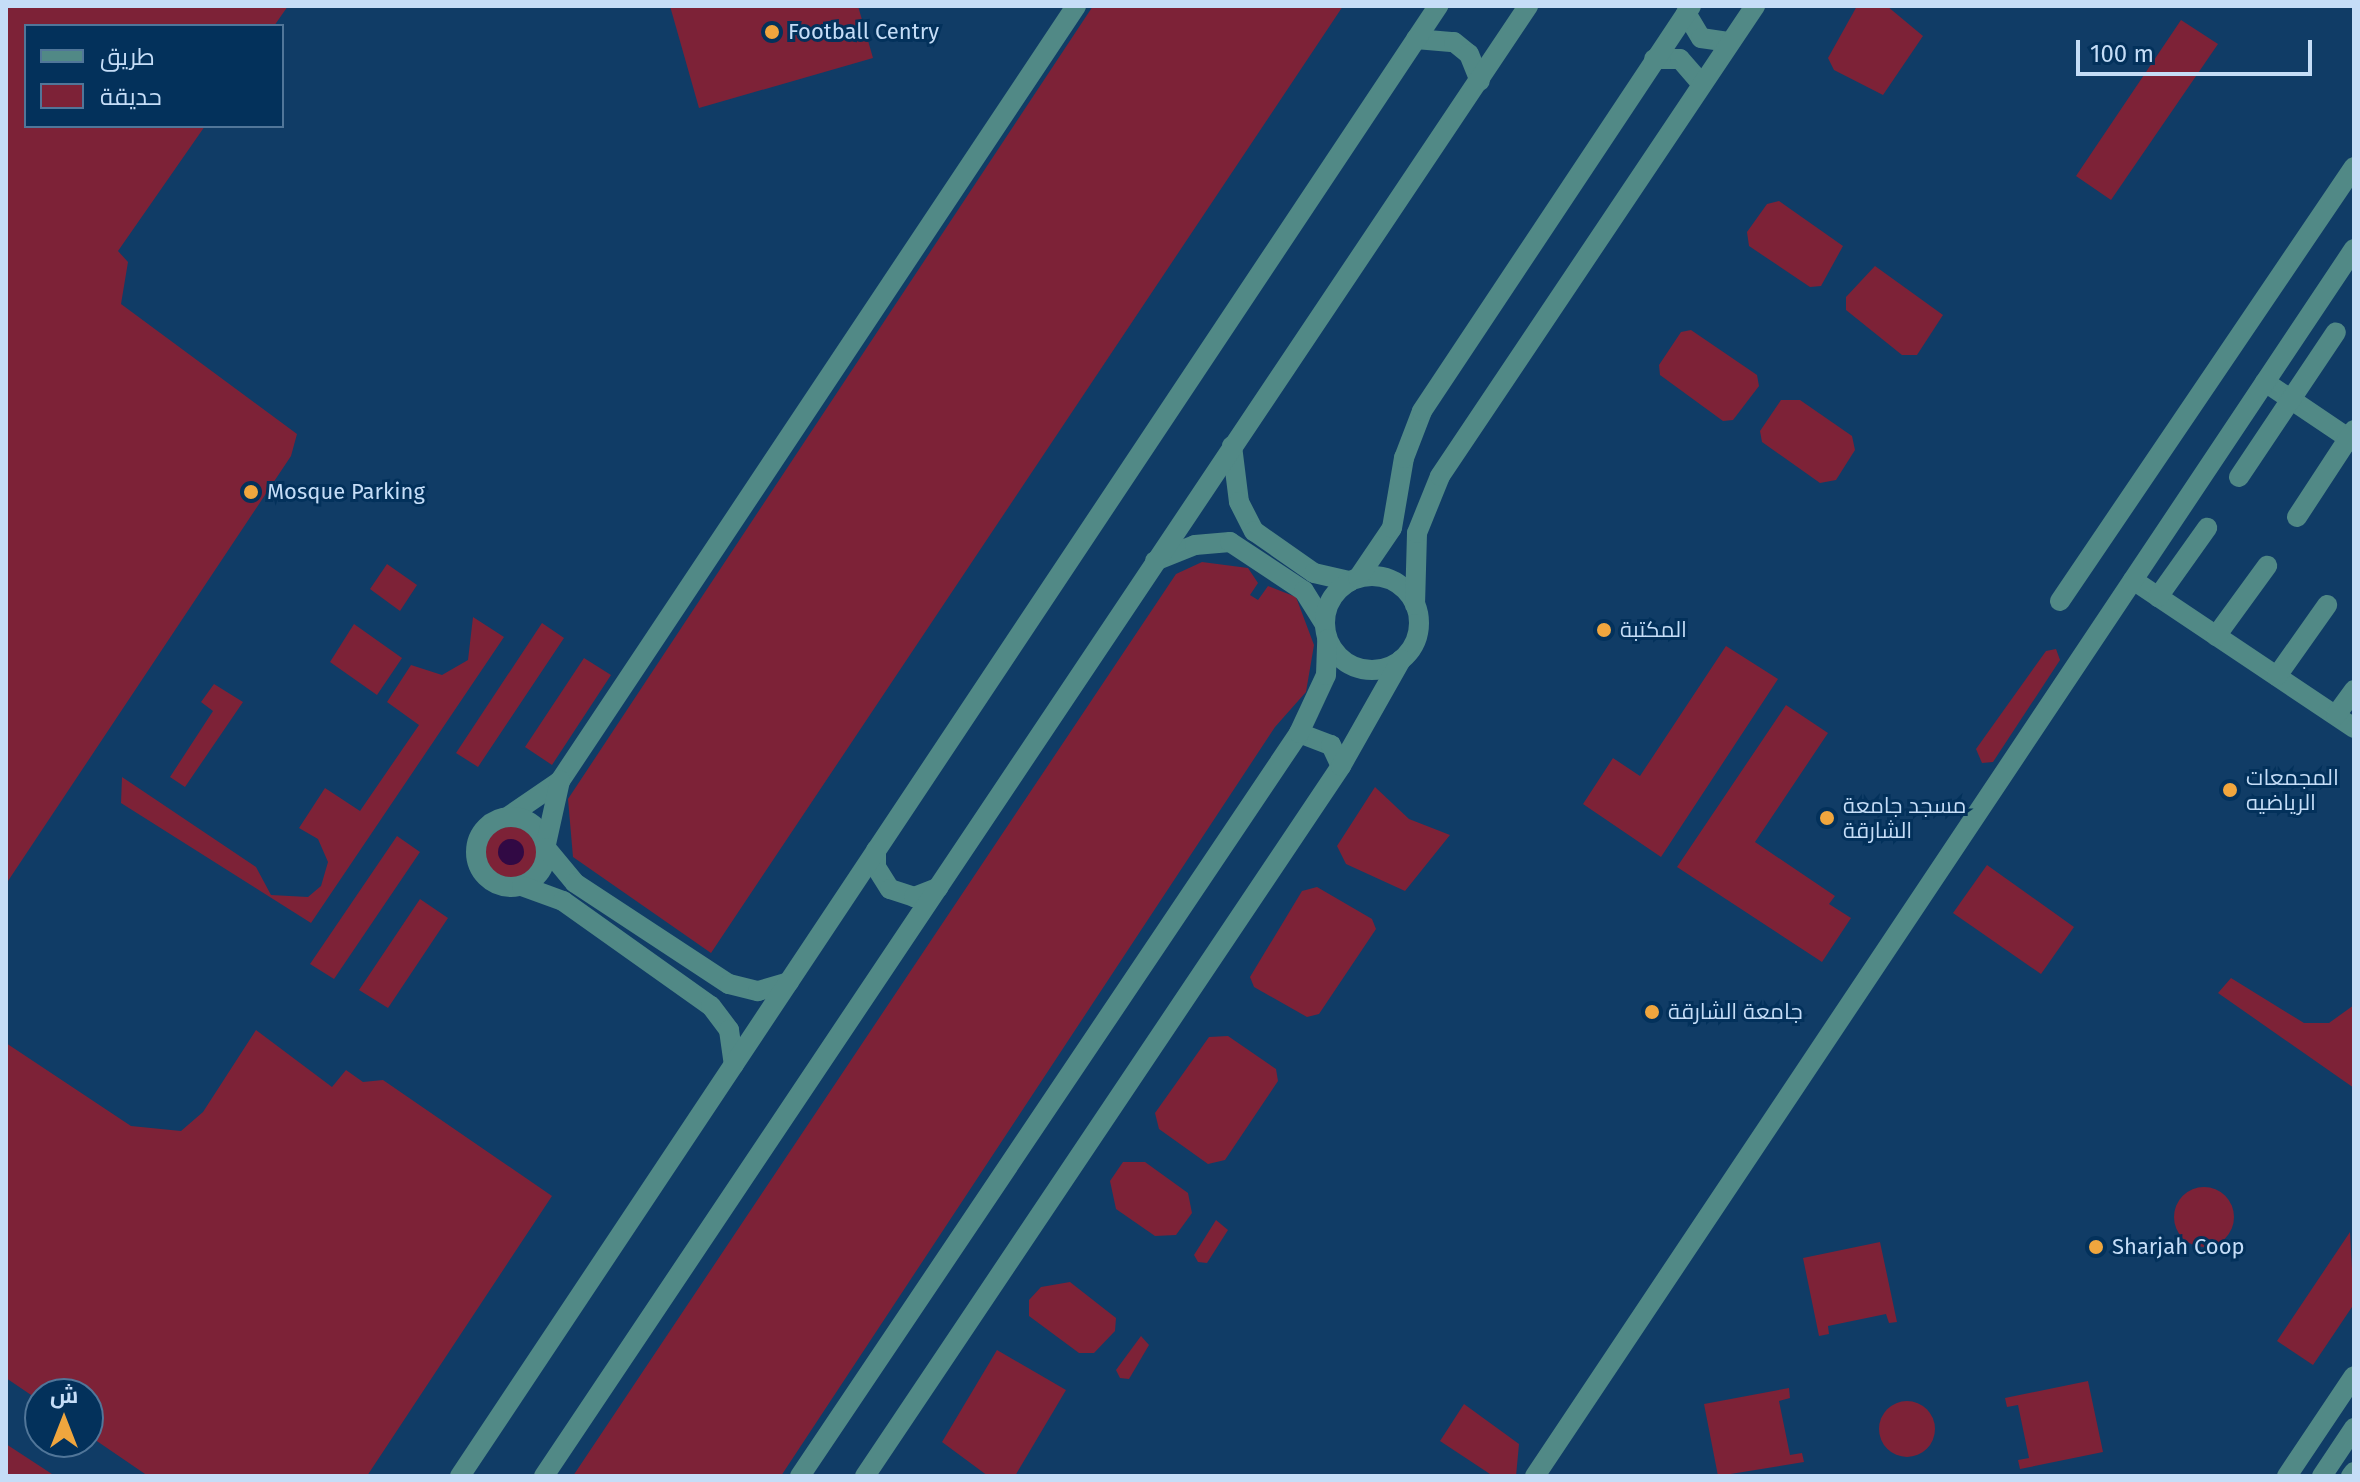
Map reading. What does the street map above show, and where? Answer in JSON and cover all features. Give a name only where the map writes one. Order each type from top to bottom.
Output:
[{"type":"street","points":[[522,886],[541,871],[560,781],[1076,6]]},
{"type":"street","points":[[460,1476],[1438,6]]},
{"type":"street","points":[[544,1476],[1528,6]]},
{"type":"street","points":[[865,1476],[1341,766],[1415,641],[1417,533],[1440,476],[1755,6]]},
{"type":"street","points":[[1688,10],[1701,38],[1730,42]]},
{"type":"street","points":[[800,1476],[1299,733],[1324,684],[1326,631],[1334,594],[1354,579],[1392,528],[1404,458],[1422,411],[1688,10]]},
{"type":"street","points":[[1416,39],[1454,42],[1469,54],[1480,81]]},
{"type":"street","points":[[1654,59],[1680,59],[1702,84]]},
{"type":"street","points":[[2060,601],[2354,167]]},
{"type":"street","points":[[1535,1476],[2354,249]]},
{"type":"street","points":[[2239,477],[2336,332]]},
{"type":"street","points":[[2265,382],[2352,437],[2297,517]]},
{"type":"street","points":[[1232,446],[1245,519],[1294,572],[1326,631],[1359,668],[1401,660]]},
{"type":"street","points":[[1230,542],[1245,519]]},
{"type":"street","points":[[2158,597],[2207,528]]},
{"type":"street","points":[[1155,561],[1195,545],[1230,542],[1294,572],[1396,583],[1415,605]]},
{"type":"street","points":[[2216,636],[2267,566]]},
{"type":"street","points":[[2133,580],[2354,728]]},
{"type":"street","points":[[2277,676],[2327,605]]},
{"type":"street","points":[[2336,715],[2354,690]]},
{"type":"street","points":[[1299,733],[1331,745],[1341,766]]},
{"type":"street","points":[[560,781],[482,831],[477,864],[497,885],[522,886],[563,901],[659,967],[721,1016],[734,1065]]},
{"type":"street","points":[[509,816],[536,827],[566,876],[673,948],[744,990],[789,982]]},
{"type":"street","points":[[876,850],[876,867],[890,889],[914,897],[938,888]]},
{"type":"street","points":[[659,967],[673,948]]},
{"type":"street","points":[[2287,1476],[2354,1376]]},
{"type":"street","points":[[2322,1476],[2354,1428]]},
{"type":"green space","points":[[6,6],[288,6],[275,24],[24,24],[24,128],[204,128],[118,251],[128,262],[121,304],[297,434],[291,456],[6,884]]},
{"type":"green space","name":"Football Centry","points":[[670,6],[858,6],[873,58],[699,108]]},
{"type":"green space","points":[[1093,6],[1343,6],[711,953],[573,857],[568,799]]},
{"type":"green space","points":[[1857,6],[1887,6],[1923,36],[1883,95],[1834,70],[1828,58]]},
{"type":"green space","points":[[2181,20],[2218,44],[2111,200],[2076,176]]},
{"type":"green space","points":[[1779,201],[1843,246],[1821,286],[1810,287],[1749,246],[1747,232],[1767,204]]},
{"type":"green space","points":[[1875,266],[1943,315],[1917,355],[1902,355],[1846,310],[1846,297]]},
{"type":"green space","points":[[1691,330],[1757,375],[1759,386],[1733,420],[1723,421],[1660,375],[1659,365],[1681,332]]},
{"type":"green space","points":[[1781,400],[1800,400],[1852,436],[1855,450],[1836,480],[1820,483],[1762,442],[1760,431]]},
{"type":"green space","points":[[1202,562],[1248,568],[1258,583],[1250,595],[1258,600],[1268,586],[1296,597],[1314,645],[1306,692],[1275,727],[781,1476],[573,1476],[1176,574]]},
{"type":"green space","points":[[387,564],[417,585],[400,611],[370,589]]},
{"type":"green space","points":[[473,617],[504,637],[311,923],[121,803],[122,777],[256,867],[271,895],[308,897],[321,886],[328,862],[318,839],[299,828],[325,788],[360,811],[419,725],[387,702],[411,665],[442,675],[468,660]]},
{"type":"green space","points":[[542,623],[564,638],[478,767],[456,753]]},
{"type":"green space","points":[[354,624],[402,658],[377,695],[330,662]]},
{"type":"green space","points":[[1726,646],[1778,679],[1661,857],[1583,804],[1613,758],[1640,776]]},
{"type":"green space","points":[[2056,649],[2060,660],[1993,762],[1982,763],[1976,749],[2046,651]]},
{"type":"green space","points":[[584,658],[611,675],[552,765],[525,747]]},
{"type":"green space","points":[[214,684],[243,702],[185,787],[170,777],[213,711],[201,702]]},
{"type":"green space","points":[[1786,705],[1828,733],[1755,842],[1835,896],[1829,904],[1851,918],[1822,962],[1677,867]]},
{"type":"green space","points":[[1375,787],[1409,819],[1450,835],[1405,891],[1346,864],[1337,846]]},
{"type":"green space","points":[[511,825],[530,833],[538,852],[530,871],[511,879],[492,871],[484,852],[492,833]]},
{"type":"green space","points":[[397,836],[420,852],[334,979],[310,964]]},
{"type":"green space","points":[[1987,865],[2074,927],[2041,974],[1953,913]]},
{"type":"green space","points":[[1317,887],[1372,919],[1376,929],[1319,1014],[1307,1017],[1254,987],[1250,977],[1302,891]]},
{"type":"green space","points":[[420,899],[448,918],[388,1008],[359,990]]},
{"type":"green space","points":[[2231,978],[2304,1023],[2329,1023],[2354,1005],[2354,1088],[2218,993]]},
{"type":"green space","points":[[256,1030],[332,1087],[346,1070],[363,1082],[383,1080],[552,1196],[367,1476],[148,1476],[104,1446],[104,1378],[24,1378],[24,1390],[6,1378],[6,1043],[131,1126],[181,1131],[203,1112]]},
{"type":"green space","points":[[1228,1036],[1276,1069],[1278,1081],[1225,1160],[1208,1164],[1159,1129],[1155,1113],[1209,1037]]},
{"type":"green space","points":[[1123,1162],[1145,1162],[1188,1193],[1192,1213],[1176,1235],[1155,1236],[1116,1209],[1110,1181]]},
{"type":"green space","points":[[2204,1187],[2226,1195],[2234,1217],[2226,1239],[2204,1247],[2182,1239],[2174,1217],[2182,1195]]},
{"type":"green space","points":[[1216,1220],[1228,1230],[1207,1263],[1198,1262],[1194,1255]]},
{"type":"green space","points":[[2350,1232],[2354,1304],[2313,1365],[2277,1341]]},
{"type":"green space","points":[[1880,1242],[1897,1322],[1889,1323],[1886,1314],[1828,1326],[1829,1334],[1819,1336],[1803,1258]]},
{"type":"green space","points":[[1070,1282],[1116,1318],[1115,1331],[1094,1353],[1079,1353],[1029,1316],[1029,1300],[1041,1287]]},
{"type":"green space","points":[[1141,1336],[1149,1345],[1129,1379],[1120,1378],[1116,1370]]},
{"type":"green space","points":[[997,1350],[1066,1390],[1015,1476],[988,1476],[942,1442]]},
{"type":"green space","points":[[2088,1381],[2103,1452],[2020,1469],[2018,1460],[2029,1458],[2018,1405],[2007,1407],[2005,1398]]},
{"type":"green space","points":[[1789,1388],[1790,1398],[1779,1401],[1790,1455],[1802,1453],[1804,1462],[1718,1476],[1704,1404]]},
{"type":"green space","points":[[1907,1401],[1927,1409],[1935,1429],[1927,1449],[1907,1457],[1887,1449],[1879,1429],[1887,1409]]},
{"type":"green space","points":[[1464,1404],[1519,1444],[1516,1476],[1493,1476],[1440,1441]]},
{"type":"green space","points":[[6,1444],[55,1476],[6,1476]]},
{"type":"shaded area","points":[[511,839],[520,843],[524,852],[520,861],[511,865],[502,861],[498,852],[502,843]]},
{"type":"place","name":"Football Centry","points":[[772,32]]},
{"type":"place","name":"Mosque Parking","points":[[251,492]]},
{"type":"place","name":"المكتبة","points":[[1604,630]]},
{"type":"place","name":"المجمعات الرياضيه","points":[[2230,790]]},
{"type":"place","name":"مسجد جامعة الشارقة","points":[[1827,818]]},
{"type":"place","name":"جامعة الشارقة","points":[[1652,1012]]},
{"type":"place","name":"Sharjah Coop","points":[[2096,1247]]}]
